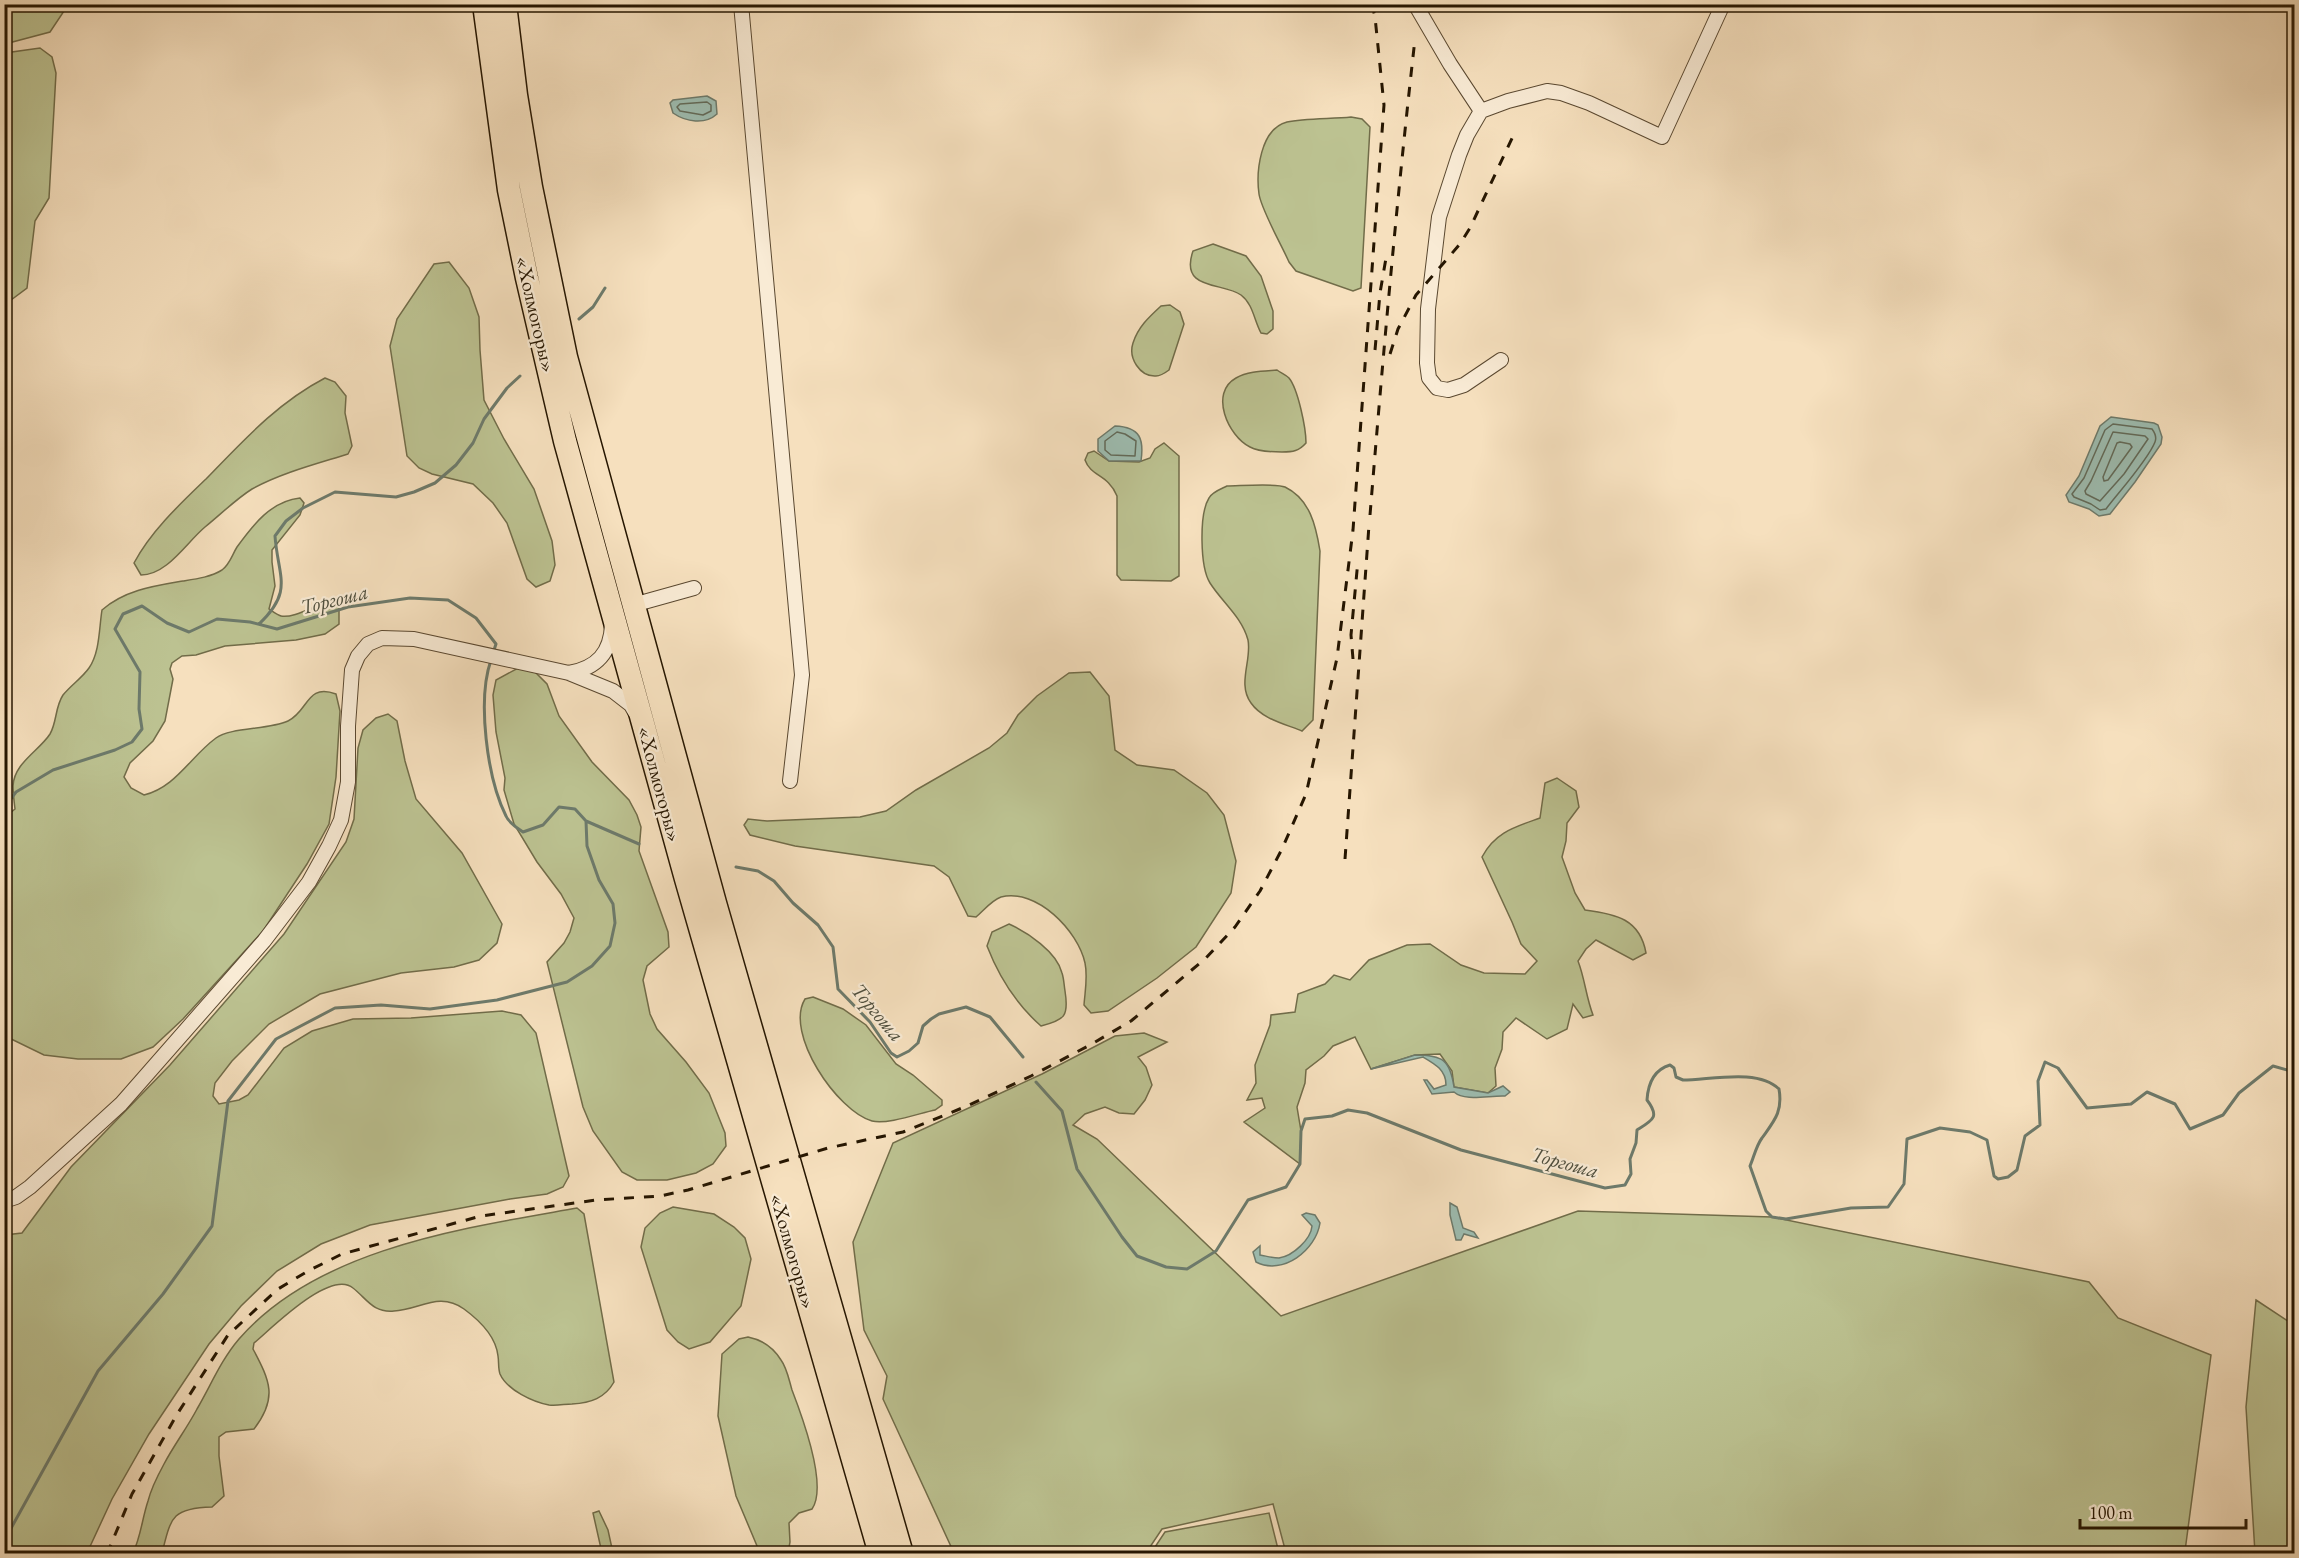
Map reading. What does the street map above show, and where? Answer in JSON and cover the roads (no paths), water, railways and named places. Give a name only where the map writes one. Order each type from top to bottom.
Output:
[{"type":"highway","name":"«Холмогоры»","points":[[484,4],[509,190],[565,441],[612,614],[880,1554]]},
{"type":"highway","name":"«Холмогоры»","points":[[506,4],[516,96],[547,271],[566,357],[622,568],[902,1554]]},
{"type":"street","points":[[741,4],[802,675],[790,781]]},
{"type":"street","points":[[1415,4],[1481,111]]},
{"type":"street","points":[[1501,360],[1464,385],[1448,390],[1437,388],[1429,378],[1428,309],[1439,217],[1459,155],[1481,111],[1546,91],[1561,93],[1589,103],[1662,137],[1723,4]]},
{"type":"street","points":[[633,605],[694,588]]},
{"type":"street","points":[[569,673],[587,670],[597,662],[612,635],[612,614]]},
{"type":"street","points":[[4,1201],[16,1197],[30,1187],[121,1104],[242,967],[309,882],[340,820],[348,782],[348,726],[352,670],[358,656],[368,644],[382,638],[414,639],[569,673],[622,697],[631,705],[644,727]]},
{"type":"water","points":[[707,96],[716,101],[717,114],[707,120],[695,121],[673,113],[670,103],[673,100]]},
{"type":"water","points":[[2111,417],[2154,423],[2158,425],[2162,437],[2161,444],[2110,514],[2099,516],[2089,509],[2069,502],[2066,495],[2079,476],[2100,426]]},
{"type":"water","points":[[1115,426],[1130,429],[1139,436],[1142,447],[1141,461],[1109,461],[1098,451],[1098,439]]},
{"type":"water","points":[[1415,1055],[1432,1056],[1444,1061],[1450,1071],[1454,1087],[1488,1093],[1503,1086],[1510,1092],[1505,1096],[1478,1097],[1464,1097],[1454,1092],[1432,1094],[1424,1080],[1427,1080],[1434,1089],[1446,1085],[1446,1080],[1439,1068],[1423,1057],[1371,1069]]},
{"type":"water","points":[[1450,1203],[1457,1207],[1463,1228],[1474,1232],[1478,1238],[1464,1234],[1461,1240],[1456,1240],[1450,1215]]},
{"type":"water","points":[[1306,1213],[1315,1215],[1320,1223],[1317,1233],[1305,1251],[1297,1258],[1277,1266],[1256,1262],[1253,1252],[1260,1246],[1260,1255],[1279,1258],[1290,1254],[1300,1246],[1312,1226],[1302,1215]]},
{"type":"waterway","points":[[579,319],[593,307],[605,288]]},
{"type":"waterway","points":[[259,624],[277,602],[280,592],[275,536],[286,521],[303,508],[335,492],[396,497],[435,483],[456,465],[473,443],[484,419],[507,388],[520,376]]},
{"type":"waterway","name":"Торгоша","points":[[4,808],[16,792],[53,770],[115,750],[132,742],[142,729],[139,709],[140,672],[115,629],[123,614],[142,606],[167,623],[189,632],[217,619],[250,622],[277,629],[348,607],[410,598],[448,600],[476,618],[496,644],[493,653]]},
{"type":"waterway","name":"Торгоша","points":[[491,660],[485,696],[486,739],[499,800],[509,821],[523,832],[543,825],[559,807],[575,809],[586,821],[639,844]]},
{"type":"waterway","points":[[4,1541],[98,1371],[163,1294],[212,1226],[228,1101],[276,1039],[335,1008],[381,1005],[430,1009],[497,1000],[567,982],[592,966],[610,946],[615,923],[613,904],[599,880],[587,846],[586,821]]},
{"type":"waterway","name":"Торгоша","points":[[736,867],[758,871],[774,881],[793,903],[818,925],[833,947],[838,989],[870,1022],[891,1053],[897,1057],[918,1043],[923,1026],[931,1019],[939,1014],[966,1007],[990,1017],[1023,1057]]},
{"type":"waterway","name":"Торгоша","points":[[1036,1082],[1062,1111],[1077,1169],[1137,1256],[1166,1267],[1187,1269],[1216,1251],[1248,1200],[1286,1187],[1300,1164],[1301,1131],[1305,1119],[1332,1116],[1348,1110],[1367,1113],[1461,1150],[1605,1188],[1625,1185],[1631,1174],[1630,1159],[1636,1143],[1637,1130],[1653,1118],[1653,1110],[1647,1100],[1650,1083],[1659,1070],[1670,1065],[1674,1068],[1676,1077],[1683,1080],[1733,1077],[1759,1079],[1779,1089],[1780,1104],[1774,1121],[1758,1144],[1750,1166],[1766,1211],[1772,1217],[1786,1219],[1851,1208],[1888,1207],[1904,1184],[1907,1139],[1940,1128],[1970,1132],[1987,1140],[1994,1176],[1998,1179],[2008,1177],[2017,1170],[2025,1136],[2040,1125],[2038,1081],[2045,1062],[2058,1068],[2087,1108],[2131,1104],[2147,1092],[2175,1104],[2190,1129],[2223,1115],[2239,1093],[2273,1066],[2294,1072]]},
{"type":"railway","points":[[107,1554],[132,1494],[176,1416],[228,1335],[278,1289],[308,1271],[342,1254],[481,1216],[596,1200],[660,1196],[688,1190],[828,1148],[903,1132],[967,1106],[1031,1076],[1131,1021],[1206,958],[1235,927],[1260,891],[1282,849],[1306,794],[1337,658],[1353,530],[1384,105],[1372,4]]},
{"type":"railway","points":[[1370,515],[1415,39]]},
{"type":"railway","points":[[1390,354],[1398,329],[1416,295],[1460,244],[1470,228],[1514,134]]},
{"type":"railway","points":[[1375,350],[1380,293],[1386,258]]},
{"type":"railway","points":[[1345,859],[1369,525]]},
{"type":"railway","points":[[1353,659],[1351,635],[1358,560]]}]
